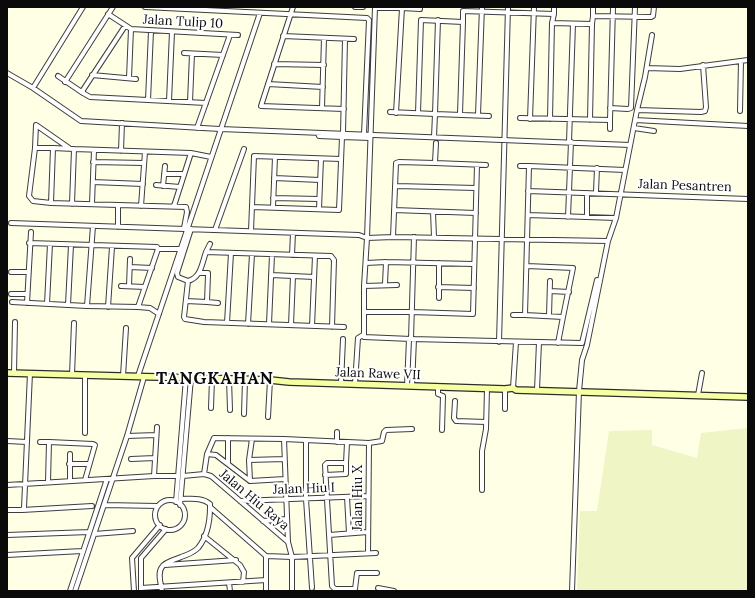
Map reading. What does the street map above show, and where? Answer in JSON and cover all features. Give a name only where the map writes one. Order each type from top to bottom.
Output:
[{"type":"main road","name":"Jalan Rawe VII","points":[[7,373],[270,380],[341,384],[487,389],[513,388],[579,392],[748,397]]},
{"type":"street","points":[[33,88],[83,7]]},
{"type":"street","points":[[66,82],[113,7]]},
{"type":"street","points":[[145,7],[368,18],[364,134]]},
{"type":"street","points":[[238,12],[240,7]]},
{"type":"street","points":[[293,7],[261,106],[344,109]]},
{"type":"street","points":[[355,7],[363,7]]},
{"type":"street","points":[[363,335],[375,7],[420,8],[418,113]]},
{"type":"street","points":[[478,115],[482,7]]},
{"type":"street","points":[[499,342],[508,7]]},
{"type":"street","points":[[530,119],[534,7]]},
{"type":"street","points":[[550,119],[552,23],[554,7]]},
{"type":"street","points":[[590,120],[592,24],[594,7]]},
{"type":"street","points":[[610,129],[613,7]]},
{"type":"street","points":[[610,108],[631,108],[635,7]]},
{"type":"street","points":[[593,16],[652,17],[654,7]]},
{"type":"street","points":[[396,113],[402,8]]},
{"type":"street","points":[[460,114],[463,9],[482,12],[554,14]]},
{"type":"street","points":[[75,591],[127,436],[141,377],[159,314],[260,13]]},
{"type":"street","name":"Jalan Tulip 10","points":[[108,14],[131,30],[238,35]]},
{"type":"street","points":[[420,20],[463,22]]},
{"type":"street","points":[[434,137],[438,20]]},
{"type":"street","points":[[552,23],[592,24]]},
{"type":"street","points":[[568,217],[573,24]]},
{"type":"street","points":[[83,93],[83,90],[125,26]]},
{"type":"street","points":[[129,78],[131,30]]},
{"type":"street","points":[[148,100],[151,31]]},
{"type":"street","points":[[169,101],[172,32]]},
{"type":"street","points":[[197,128],[230,35]]},
{"type":"street","points":[[572,591],[579,392],[582,360],[587,345],[608,241],[616,218],[637,110],[647,68],[652,35]]},
{"type":"street","points":[[283,36],[354,39]]},
{"type":"street","points":[[322,108],[324,38]]},
{"type":"street","points":[[252,207],[339,210],[344,109],[345,39]]},
{"type":"street","points":[[184,53],[223,55]]},
{"type":"street","points":[[190,102],[192,54]]},
{"type":"street","points":[[647,68],[676,69],[748,60]]},
{"type":"street","points":[[740,111],[741,61]]},
{"type":"street","points":[[274,64],[324,65]]},
{"type":"street","points":[[637,110],[701,112],[705,110],[703,65]]},
{"type":"street","points":[[7,73],[33,88],[81,121],[197,128],[318,132],[342,135],[504,139],[630,145]]},
{"type":"street","points":[[58,76],[88,97],[206,103]]},
{"type":"street","points":[[92,76],[136,78]]},
{"type":"street","points":[[268,84],[323,87]]},
{"type":"street","points":[[390,112],[489,116]]},
{"type":"street","points":[[520,118],[610,120]]},
{"type":"street","points":[[635,120],[748,126]]},
{"type":"street","points":[[121,151],[122,123]]},
{"type":"street","points":[[72,149],[36,125],[35,148],[29,196],[33,201],[72,204],[186,207],[188,228],[177,273],[178,277],[188,281],[194,280],[199,273],[210,244]]},
{"type":"street","points":[[634,128],[654,131]]},
{"type":"street","points":[[342,135],[364,134],[370,136]]},
{"type":"street","points":[[435,163],[436,143]]},
{"type":"street","points":[[35,148],[191,153],[211,157]]},
{"type":"street","points":[[51,203],[52,148]]},
{"type":"street","points":[[72,149],[72,204]]},
{"type":"street","points":[[92,204],[94,150]]},
{"type":"street","points":[[215,230],[244,150]]},
{"type":"street","points":[[141,206],[145,152]]},
{"type":"street","points":[[174,206],[191,153]]},
{"type":"street","points":[[248,156],[341,159]]},
{"type":"street","points":[[251,231],[254,156]]},
{"type":"street","points":[[273,207],[275,157]]},
{"type":"street","points":[[319,209],[321,159]]},
{"type":"street","points":[[93,162],[144,163]]},
{"type":"street","points":[[393,236],[396,186],[395,165],[397,162],[486,165]]},
{"type":"street","points":[[364,312],[473,314],[473,264],[477,165]]},
{"type":"street","points":[[163,186],[165,166]]},
{"type":"street","points":[[520,166],[625,170]]},
{"type":"street","points":[[525,315],[529,166]]},
{"type":"street","points":[[596,192],[597,168]]},
{"type":"street","points":[[164,174],[184,174]]},
{"type":"street","points":[[274,178],[320,180]]},
{"type":"street","points":[[93,182],[143,184]]},
{"type":"street","points":[[156,185],[180,186]]},
{"type":"street","points":[[396,186],[476,188]]},
{"type":"street","name":"Jalan Pesantren","points":[[528,191],[596,192],[748,199]]},
{"type":"street","points":[[587,193],[587,217]]},
{"type":"street","points":[[273,198],[319,200]]},
{"type":"street","points":[[118,205],[118,228]]},
{"type":"street","points":[[394,210],[476,213]]},
{"type":"street","points":[[434,212],[434,237]]},
{"type":"street","points":[[528,215],[616,218]]},
{"type":"street","points":[[11,223],[118,228],[188,228],[359,235],[367,238],[393,236],[608,241]]},
{"type":"street","points":[[87,306],[93,226]]},
{"type":"street","points":[[27,303],[29,243],[31,232]]},
{"type":"street","points":[[292,255],[293,233]]},
{"type":"street","points":[[410,386],[414,237]]},
{"type":"street","points":[[29,243],[180,249]]},
{"type":"street","points":[[47,304],[50,244]]},
{"type":"street","points":[[68,305],[71,245]]},
{"type":"street","points":[[108,307],[112,247]]},
{"type":"street","points":[[138,307],[158,249]]},
{"type":"street","points":[[206,252],[331,256],[334,260],[332,327]]},
{"type":"street","points":[[227,323],[231,253]]},
{"type":"street","points":[[248,324],[252,254]]},
{"type":"street","points":[[269,324],[272,254]]},
{"type":"street","points":[[312,326],[315,256]]},
{"type":"street","points":[[130,259],[130,286]]},
{"type":"street","points":[[385,284],[386,262]]},
{"type":"street","points":[[366,263],[473,264]]},
{"type":"street","points":[[439,263],[439,298]]},
{"type":"street","points":[[526,266],[573,268],[558,343]]},
{"type":"street","points":[[130,268],[152,268]]},
{"type":"street","points":[[11,272],[28,272]]},
{"type":"street","points":[[199,273],[208,273],[207,302]]},
{"type":"street","points":[[271,275],[314,277]]},
{"type":"street","points":[[291,325],[293,276]]},
{"type":"street","points":[[363,335],[366,338],[583,343],[597,280]]},
{"type":"street","points":[[188,281],[185,319],[204,322],[344,327]]},
{"type":"street","points":[[549,316],[550,281]]},
{"type":"street","points":[[364,286],[385,284],[397,285]]},
{"type":"street","points":[[121,286],[145,287]]},
{"type":"street","points":[[438,287],[474,288]]},
{"type":"street","points":[[550,291],[569,292]]},
{"type":"street","points":[[11,294],[27,294]]},
{"type":"street","points":[[186,301],[218,303]]},
{"type":"street","points":[[12,302],[138,307],[150,308],[159,314]]},
{"type":"street","points":[[513,315],[563,317]]},
{"type":"street","points":[[14,373],[15,322]]},
{"type":"street","points":[[72,375],[74,323]]},
{"type":"street","points":[[124,376],[126,328]]},
{"type":"street","points":[[355,384],[358,338],[363,335]]},
{"type":"street","points":[[341,384],[343,339]]},
{"type":"street","points":[[513,388],[516,342]]},
{"type":"street","points":[[537,390],[539,342]]},
{"type":"street","points":[[22,510],[24,508],[26,483],[30,373]]},
{"type":"street","points":[[698,395],[702,373]]},
{"type":"street","points":[[85,375],[85,433]]},
{"type":"street","points":[[180,505],[188,378]]},
{"type":"street","points":[[211,408],[212,379]]},
{"type":"street","points":[[228,379],[230,410]]},
{"type":"street","points":[[244,414],[245,380]]},
{"type":"street","points":[[268,417],[270,380]]},
{"type":"street","points":[[438,387],[438,394],[443,396],[442,430]]},
{"type":"street","points":[[482,490],[482,451],[486,422],[487,389]]},
{"type":"street","points":[[505,389],[505,409]]},
{"type":"street","points":[[455,401],[454,418],[456,421],[486,422]]},
{"type":"street","points":[[154,476],[157,427]]},
{"type":"street","points":[[204,474],[207,454],[214,438],[284,439],[369,443],[382,442],[384,432],[386,430],[412,429]]},
{"type":"street","points":[[337,432],[337,442]]},
{"type":"street","points":[[127,436],[156,435]]},
{"type":"street","points":[[228,438],[228,464]]},
{"type":"street","points":[[250,481],[249,460],[252,439]]},
{"type":"street","points":[[284,439],[288,542],[292,557],[292,591]]},
{"type":"street","points":[[306,440],[306,499],[312,588]]},
{"type":"street","points":[[7,441],[27,442]]},
{"type":"street","points":[[40,442],[95,445],[84,480]]},
{"type":"street","points":[[48,482],[49,442]]},
{"type":"street","points":[[326,475],[346,474],[347,443]]},
{"type":"street","name":"Jalan Hiu X","points":[[368,553],[369,443]]},
{"type":"street","points":[[70,454],[70,481]]},
{"type":"street","points":[[207,454],[216,455],[250,481],[285,479]]},
{"type":"street","points":[[131,459],[155,458]]},
{"type":"street","points":[[249,460],[284,459]]},
{"type":"street","points":[[346,463],[326,464],[326,498],[332,586],[335,589],[355,589],[357,573],[377,573]]},
{"type":"street","points":[[69,464],[89,464]]},
{"type":"street","name":"Jalan Hiu Raya","points":[[7,485],[204,474],[211,476],[288,542]]},
{"type":"street","points":[[176,502],[181,476]]},
{"type":"street","points":[[70,591],[88,532],[107,479]]},
{"type":"street","name":"Jalan Hiu I","points":[[240,502],[368,496]]},
{"type":"street","points":[[347,497],[349,534]]},
{"type":"street","points":[[162,589],[160,570],[164,565],[198,548],[209,522],[210,504],[206,500],[181,499]]},
{"type":"street","points":[[170,500],[176,502],[180,505],[184,513],[182,522],[176,528],[166,529],[157,522],[155,514],[158,506],[163,502],[170,500]]},
{"type":"street","points":[[104,505],[158,506]]},
{"type":"street","points":[[7,510],[92,506]]},
{"type":"street","points":[[210,507],[266,556],[292,557],[376,553]]},
{"type":"street","points":[[262,521],[287,519]]},
{"type":"street","points":[[134,591],[132,558],[160,525]]},
{"type":"street","points":[[166,529],[141,558],[141,589],[162,589],[266,580]]},
{"type":"street","points":[[94,534],[133,531]]},
{"type":"street","points":[[7,535],[88,532]]},
{"type":"street","points":[[329,535],[368,532]]},
{"type":"street","points":[[204,536],[236,560],[243,568],[243,582]]},
{"type":"street","points":[[7,555],[82,551]]},
{"type":"street","points":[[266,556],[266,591]]},
{"type":"street","points":[[164,565],[236,560]]},
{"type":"street","points":[[229,583],[230,591]]},
{"type":"street","points":[[378,588],[394,591]]},
{"type":"green space","points":[[748,428],[748,591],[577,591],[580,511],[597,511],[609,431],[652,430],[652,445],[697,458],[701,433]]},
{"type":"district","name":"TANGKAHAN","points":[[215,379]]}]
